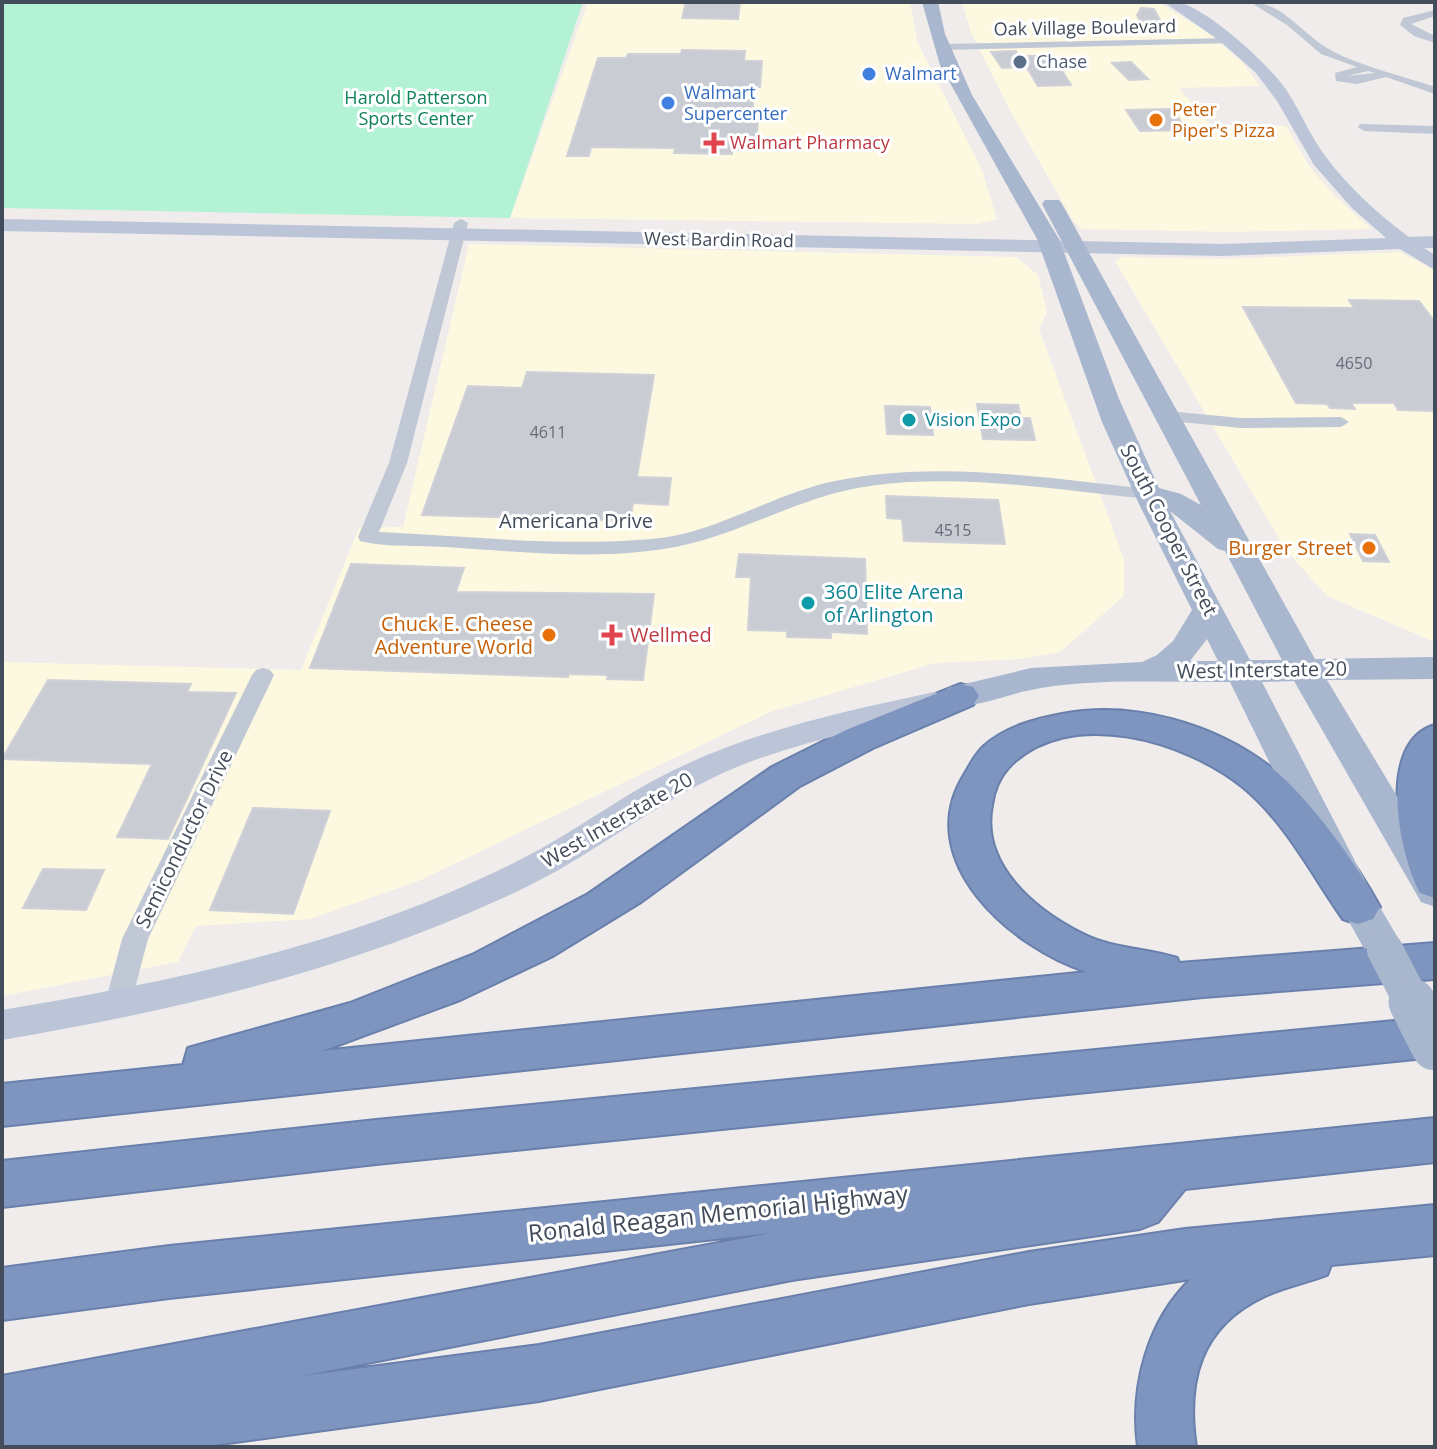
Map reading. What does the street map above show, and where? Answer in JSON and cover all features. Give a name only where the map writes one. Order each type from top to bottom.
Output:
[{"type":"highway","points":[[16,1103],[267,1049],[365,1018],[468,978],[578,921],[626,892],[763,791],[812,762],[960,696]]},
{"type":"highway","points":[[1203,979],[1111,962],[1069,947],[1034,927],[1003,899],[980,868],[968,829],[969,800],[991,761],[1030,736],[1066,725],[1088,723],[1137,724],[1207,745],[1240,765],[1275,793],[1358,907]]},
{"type":"highway","points":[[1435,738],[1423,752],[1418,788],[1435,882]]},
{"type":"highway","points":[[16,1103],[1203,979],[1435,961]]},
{"type":"highway","points":[[2,1184],[360,1144],[1435,1037]]},
{"type":"highway","name":"Ronald Reagan Memorial Highway","points":[[2,1294],[169,1272],[1435,1140]]},
{"type":"highway","points":[[2,1405],[731,1266],[1140,1205],[1171,1168]]},
{"type":"highway","points":[[2,1444],[539,1373],[1029,1278],[1185,1254],[1432,1231]]},
{"type":"highway","points":[[1167,1447],[1162,1420],[1165,1377],[1179,1340],[1208,1299],[1240,1280],[1282,1264],[1432,1231]]},
{"type":"main road","name":"South Cooper Street","points":[[930,2],[934,28],[970,66]]},
{"type":"main road","points":[[1171,2],[1229,41],[1273,84],[1320,161],[1400,239],[1435,264]]},
{"type":"main road","name":"South Cooper Street","points":[[951,15],[951,48],[1062,241],[1121,335],[1303,668],[1435,892]]},
{"type":"main road","name":"South Cooper Street","points":[[1010,135],[1062,241],[1091,356],[1114,420],[1148,494],[1313,809],[1358,907],[1385,950],[1435,1047]]},
{"type":"main road","name":"West Bardin Road","points":[[2,214],[51,221]]},
{"type":"main road","name":"West Bardin Road","points":[[2,225],[51,221],[460,229],[1062,241],[1266,250],[1400,239],[1435,233]]},
{"type":"main road","name":"West Bardin Road","points":[[1400,239],[1435,242]]},
{"type":"main road","points":[[1091,356],[1118,400],[1133,410],[1167,416]]},
{"type":"main road","points":[[1148,494],[1167,496],[1181,503],[1240,554]]},
{"type":"main road","points":[[1144,673],[1161,668],[1184,652],[1208,609]]},
{"type":"main road","points":[[1273,613],[1327,647],[1366,660],[1424,668]]},
{"type":"main road","name":"West Interstate 20","points":[[2,1025],[117,1007],[254,975],[379,934],[519,876],[685,778],[738,756],[845,721],[1031,679],[1303,668],[1424,668]]},
{"type":"street","points":[[1255,2],[1291,23],[1325,52],[1435,91]]},
{"type":"street","points":[[1435,13],[1405,23],[1411,31],[1435,40]]},
{"type":"street","name":"Oak Village Boulevard","points":[[951,48],[1229,41]]},
{"type":"street","points":[[1368,68],[1339,75],[1340,79],[1357,81],[1386,74]]},
{"type":"street","points":[[1364,127],[1435,130]]},
{"type":"street","name":"Americana Drive","points":[[460,229],[398,463],[367,537],[582,546],[653,545],[698,535],[800,495],[878,479],[922,475],[987,477],[1148,494]]},
{"type":"street","points":[[1167,416],[1241,423],[1341,422]]},
{"type":"street","name":"Semiconductor Drive","points":[[117,1007],[135,939],[263,675]]},
{"type":"shaded area","points":[[588,2],[910,2],[918,43],[982,170],[997,219],[978,224],[510,218]]},
{"type":"shaded area","points":[[962,2],[1158,2],[1207,32],[1242,62],[1260,86],[1179,88],[1211,125],[1286,126],[1309,166],[1332,193],[1371,229],[1230,232],[1082,229],[1074,222],[1012,114],[971,33]]},
{"type":"shaded area","points":[[469,244],[1016,257],[1038,275],[1047,312],[1039,329],[1124,559],[1124,596],[1060,652],[1022,659],[935,663],[770,712],[421,880],[310,919],[196,926],[178,962],[2,996],[2,662],[301,670],[359,528],[403,527]]},
{"type":"shaded area","points":[[1400,252],[1435,271],[1435,642],[1327,596],[1286,550],[1115,261],[1122,257],[1224,259]]},
{"type":"green space","name":"Harold Patterson Sports Center","points":[[2,2],[583,2],[510,218],[2,208]]},
{"type":"building","points":[[686,2],[740,2],[738,19],[682,18]]},
{"type":"building","points":[[1141,8],[1154,9],[1167,33],[1146,33],[1137,15]]},
{"type":"building","name":"Walmart Supercenter","points":[[682,50],[745,51],[744,61],[762,61],[760,87],[754,87],[752,119],[758,119],[756,150],[732,150],[732,154],[674,153],[675,148],[591,147],[589,156],[567,156],[598,58],[626,58],[628,54],[681,54]]},
{"type":"building","points":[[1016,51],[1022,67],[1002,68],[991,52]]},
{"type":"building","points":[[1020,56],[1053,56],[1071,85],[1038,86]]},
{"type":"building","points":[[1131,62],[1148,79],[1129,80],[1112,63]]},
{"type":"building","name":"Peter Piper's Pizza","points":[[1172,109],[1187,130],[1140,131],[1126,110]]},
{"type":"building","points":[[1349,300],[1419,301],[1435,322],[1435,411],[1398,410],[1394,403],[1351,403],[1355,409],[1296,403],[1243,307],[1354,308]]},
{"type":"building","points":[[527,372],[654,375],[637,477],[671,478],[668,505],[633,503],[630,521],[422,515],[468,386],[522,388]]},
{"type":"building","points":[[977,404],[1018,405],[1021,418],[1030,418],[1035,440],[983,439]]},
{"type":"building","name":"Vision Expo","points":[[885,406],[930,407],[933,435],[887,434]]},
{"type":"building","points":[[886,496],[998,500],[1005,544],[904,541],[902,519],[887,518]]},
{"type":"building","name":"Burger Street","points":[[1350,534],[1375,535],[1389,562],[1363,561]]},
{"type":"building","name":"360 Elite Arena of Arlington","points":[[739,554],[865,559],[867,634],[831,632],[831,638],[787,637],[787,631],[748,630],[751,577],[736,577]]},
{"type":"building","points":[[351,564],[464,568],[456,592],[654,594],[643,680],[607,679],[608,675],[568,674],[568,677],[310,668]]},
{"type":"building","points":[[48,680],[191,684],[187,692],[236,693],[168,839],[117,837],[152,764],[2,759]]},
{"type":"building","points":[[253,808],[330,811],[293,914],[210,910]]},
{"type":"building","points":[[43,869],[104,870],[86,910],[23,908]]},
{"type":"place","name":"Chase","points":[[1020,62]]},
{"type":"place","name":"Walmart","points":[[869,74]]},
{"type":"place","name":"Walmart Supercenter","points":[[668,103]]},
{"type":"place","name":"Peter Piper's Pizza","points":[[1156,120]]},
{"type":"place","name":"Walmart Pharmacy","points":[[714,143]]},
{"type":"place","name":"Vision Expo","points":[[909,420]]},
{"type":"place","name":"Burger Street","points":[[1369,548]]},
{"type":"place","name":"360 Elite Arena of Arlington","points":[[808,603]]},
{"type":"place","name":"Chuck E. Cheese Adventure World","points":[[549,635]]},
{"type":"place","name":"Wellmed","points":[[612,635]]}]
